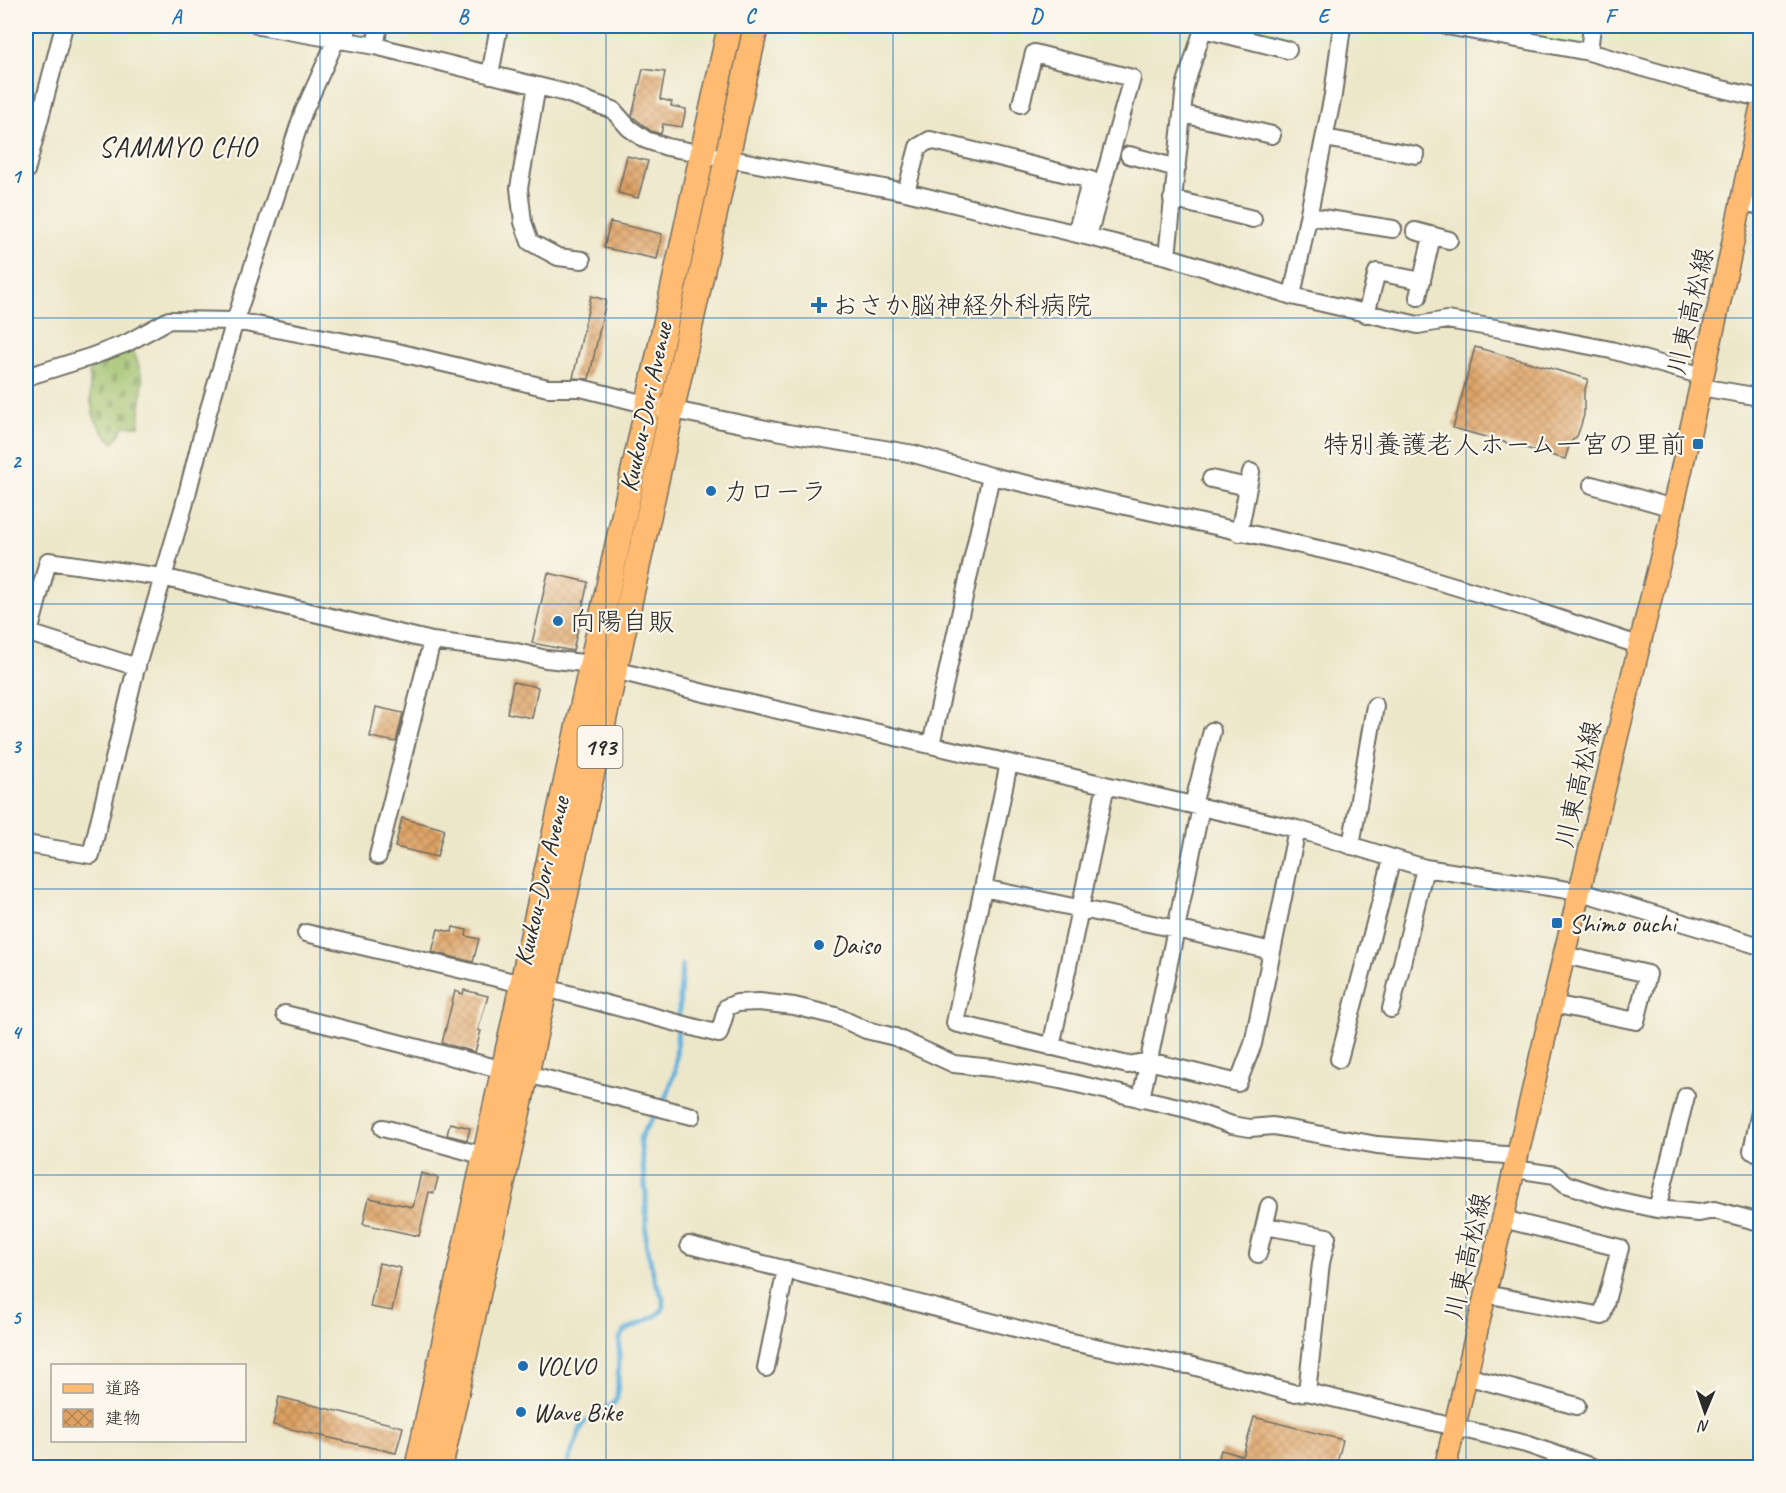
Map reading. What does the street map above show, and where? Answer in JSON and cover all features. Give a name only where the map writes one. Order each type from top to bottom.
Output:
[{"type":"highway","name":"Kuukou-Dori Avenue","points":[[441,1467],[515,1072],[522,984],[730,26]]},
{"type":"highway","name":"Kuukou-Dori Avenue","points":[[417,1467],[485,1156],[546,988],[756,26]]},
{"type":"main road","name":"川東高松線","points":[[1445,1467],[1638,645],[1702,382],[1751,204],[1761,111]]},
{"type":"street","points":[[26,171],[64,26]]},
{"type":"street","points":[[259,26],[343,35],[375,46],[566,93],[613,110],[629,128],[646,140],[667,147],[906,192],[1167,256],[1292,296],[1418,326],[1447,320],[1611,350],[1702,382],[1760,397]]},
{"type":"street","points":[[375,46],[379,26]]},
{"type":"street","points":[[490,75],[499,26]]},
{"type":"street","points":[[1292,296],[1333,95],[1342,26]]},
{"type":"street","points":[[1447,26],[1589,51],[1688,81],[1761,98]]},
{"type":"street","points":[[1589,51],[1592,26]]},
{"type":"street","points":[[1167,256],[1185,86],[1204,27],[1288,50]]},
{"type":"street","points":[[26,844],[91,855],[137,667],[235,321],[303,113],[343,35]]},
{"type":"street","points":[[1021,104],[1034,52],[1132,78],[1082,235]]},
{"type":"street","points":[[537,86],[519,188],[523,222],[530,242],[558,257],[582,260]]},
{"type":"street","points":[[1183,114],[1272,135]]},
{"type":"street","points":[[1325,138],[1416,155]]},
{"type":"street","points":[[906,192],[918,147],[930,140],[1091,180],[1082,235]]},
{"type":"street","points":[[1129,155],[1177,168]]},
{"type":"street","points":[[1172,199],[1253,219]]},
{"type":"street","points":[[1309,216],[1393,229]]},
{"type":"street","points":[[1366,314],[1377,272],[1420,289],[1441,238],[1415,231]]},
{"type":"street","points":[[26,377],[127,343],[169,320],[235,321],[393,351],[548,388],[581,388],[648,405],[799,435],[914,454],[991,476],[1368,560],[1527,608],[1638,645]]},
{"type":"street","points":[[931,745],[991,476]]},
{"type":"street","points":[[1211,479],[1250,479],[1239,532]]},
{"type":"street","points":[[1592,485],[1673,508]]},
{"type":"street","points":[[137,667],[29,633],[48,561],[162,577],[432,641],[592,664],[704,693],[1297,829],[1425,867],[1581,892],[1761,946]]},
{"type":"street","points":[[378,856],[432,641]]},
{"type":"street","points":[[1352,846],[1375,706]]},
{"type":"street","points":[[1141,1099],[1176,928],[1212,730]]},
{"type":"street","points":[[1009,763],[955,1023],[1128,1065],[1149,1061],[1238,1083],[1253,1044],[1297,829]]},
{"type":"street","points":[[1051,1047],[1106,785]]},
{"type":"street","points":[[1339,1059],[1392,859]]},
{"type":"street","points":[[1391,1009],[1425,867]]},
{"type":"street","points":[[983,888],[1176,928],[1272,951]]},
{"type":"street","points":[[306,933],[522,984]]},
{"type":"street","points":[[1553,1004],[1636,1022],[1648,974],[1564,955]]},
{"type":"street","points":[[546,988],[718,1034],[727,1007],[737,1003],[759,1002],[794,1006],[836,1016],[866,1030],[895,1037],[954,1064],[1060,1080],[1187,1109],[1232,1125],[1250,1128],[1273,1126],[1377,1145],[1516,1162],[1554,1175],[1566,1184],[1606,1198],[1657,1209],[1699,1213],[1714,1210],[1761,1222]]},
{"type":"street","points":[[285,1014],[692,1116]]},
{"type":"street","points":[[1657,1209],[1686,1096]]},
{"type":"street","points":[[1761,1112],[1752,1151],[1761,1153]]},
{"type":"street","points":[[383,1128],[485,1156]]},
{"type":"street","points":[[1258,1254],[1269,1206]]},
{"type":"street","points":[[1485,1294],[1602,1316],[1620,1248],[1503,1219]]},
{"type":"street","points":[[1264,1226],[1327,1238],[1321,1263],[1307,1392]]},
{"type":"street","points":[[689,1245],[1058,1339],[1189,1365],[1293,1392],[1307,1392],[1526,1444],[1594,1467]]},
{"type":"street","points":[[766,1368],[786,1269]]},
{"type":"street","points":[[1466,1376],[1577,1406]]},
{"type":"green space","points":[[132,346],[143,379],[139,426],[124,426],[114,443],[105,435],[94,417],[90,397],[89,363]]},
{"type":"building","points":[[643,69],[665,72],[660,99],[672,102],[671,106],[686,109],[682,127],[663,124],[661,134],[651,131],[632,116]]},
{"type":"building","points":[[627,156],[648,161],[638,198],[618,193]]},
{"type":"building","points":[[610,222],[662,234],[657,259],[604,248]]},
{"type":"building","points":[[591,296],[606,300],[589,379],[573,378]]},
{"type":"building","points":[[1475,347],[1588,379],[1584,393],[1584,415],[1577,436],[1570,443],[1565,459],[1453,428]]},
{"type":"building","points":[[548,573],[588,582],[573,651],[532,643]]},
{"type":"building","points":[[513,682],[538,687],[532,718],[507,713]]},
{"type":"building","points":[[376,707],[403,713],[396,742],[370,737]]},
{"type":"building","points":[[402,818],[444,829],[437,857],[395,847]]},
{"type":"building","points":[[453,927],[467,930],[466,936],[479,939],[473,962],[432,952],[438,929],[452,932]]},
{"type":"building","points":[[464,990],[488,996],[478,1030],[481,1031],[475,1052],[442,1043],[455,991],[463,994]]},
{"type":"building","points":[[450,1123],[470,1128],[467,1140],[447,1135]]},
{"type":"building","points":[[421,1173],[438,1178],[434,1193],[429,1192],[419,1236],[363,1224],[369,1198],[413,1207]]},
{"type":"building","points":[[379,1263],[401,1268],[392,1311],[370,1307]]},
{"type":"building","points":[[279,1397],[403,1427],[396,1453],[273,1425]]},
{"type":"building","points":[[1254,1417],[1343,1440],[1336,1467],[1216,1467],[1221,1450],[1243,1456]]},
{"type":"waterway","points":[[566,1468],[583,1423],[613,1404],[617,1398],[620,1338],[625,1331],[657,1315],[663,1309],[663,1298],[655,1280],[646,1243],[646,1194],[640,1138],[668,1093],[675,1071],[682,965]]},
{"type":"place","name":"おさか脳神経外科病院","points":[[819,305]]},
{"type":"place","name":"特別養護老人ホーム一宮の里前","points":[[1698,444]]},
{"type":"place","name":"カローラ","points":[[711,491]]},
{"type":"place","name":"向陽自販","points":[[558,621]]},
{"type":"place","name":"Shimo ouchi","points":[[1557,923]]},
{"type":"place","name":"Daiso","points":[[819,945]]},
{"type":"place","name":"VOLVO","points":[[523,1366]]},
{"type":"place","name":"Wave Bike","points":[[521,1412]]},
{"type":"district","name":"SAMMYO CHO","points":[[178,146]]}]
